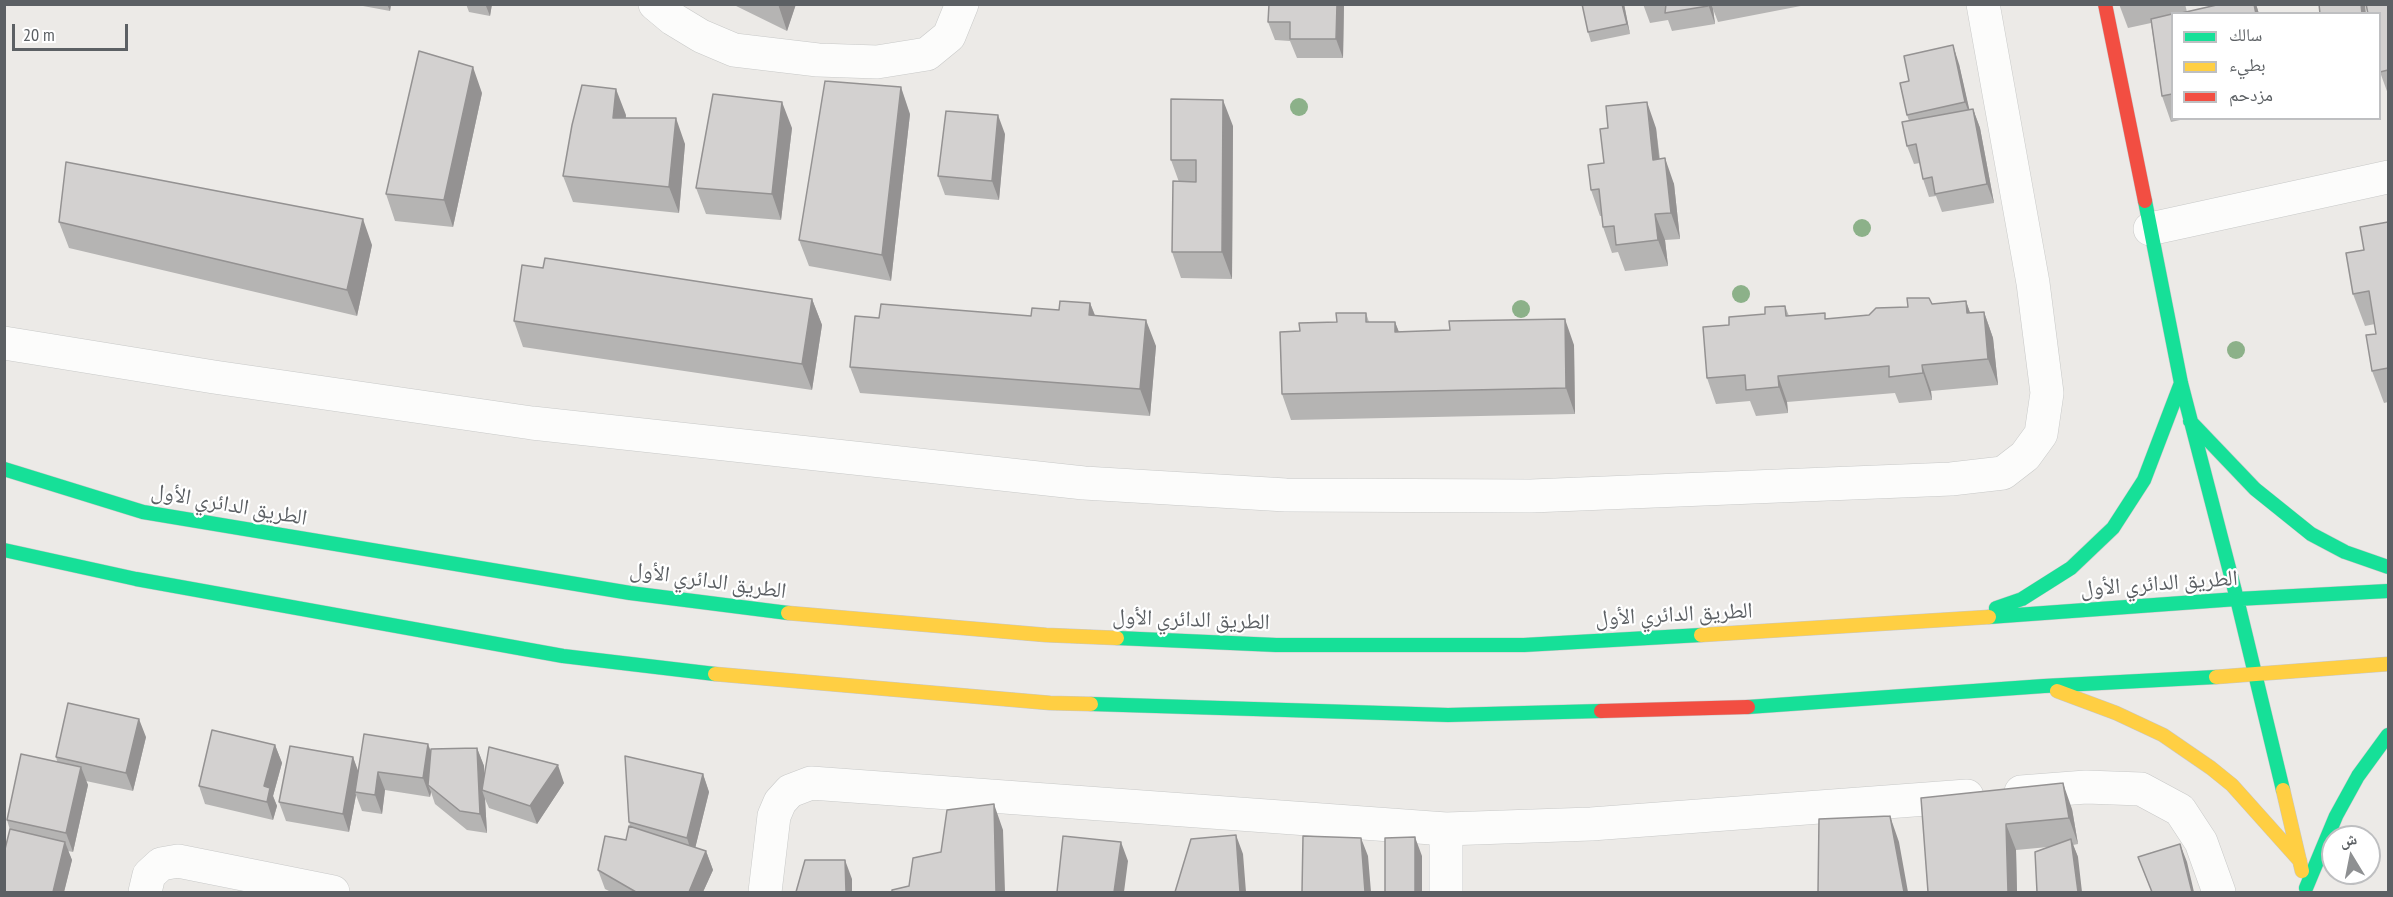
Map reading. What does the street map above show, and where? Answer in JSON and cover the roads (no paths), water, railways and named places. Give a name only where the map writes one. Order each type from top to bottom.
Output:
[{"type":"main road","points":[[2105,4],[2181,383],[2306,890]]},
{"type":"main road","points":[[1968,619],[2022,599],[2071,568],[2112,528],[2144,480],[2181,383]]},
{"type":"main road","points":[[2190,421],[2255,489],[2311,534],[2345,552],[2388,567]]},
{"type":"main road","name":"الطريق الدائري الأول","points":[[4,469],[143,512],[630,593],[771,612],[1046,635],[1276,645],[1524,645],[2388,591]]},
{"type":"main road","points":[[4,550],[136,579],[563,656],[762,680],[1050,703],[1448,715],[1731,708],[2044,686],[2253,675],[2388,664]]},
{"type":"main road","points":[[2044,686],[2116,713],[2163,735],[2232,785],[2300,861]]},
{"type":"main road","points":[[2306,890],[2336,816],[2358,776],[2388,735]]},
{"type":"street","points":[[655,4],[673,19],[701,36],[734,50],[818,60],[877,62],[927,54],[949,36],[962,4]]},
{"type":"street","points":[[4,343],[214,377],[532,423],[1084,483],[1286,495],[1530,496],[1951,479],[2003,472],[2025,456],[2041,434],[2047,393],[2033,283],[1983,4]]},
{"type":"street","points":[[2150,230],[2388,177]]},
{"type":"street","points":[[765,892],[774,816],[780,802],[790,791],[811,783],[1446,829],[1591,824],[2086,787],[2141,789],[2180,810],[2201,842],[2219,892]]},
{"type":"street","points":[[1446,829],[1446,892]]},
{"type":"street","points":[[145,892],[149,875],[161,864],[178,861],[333,892]]}]
